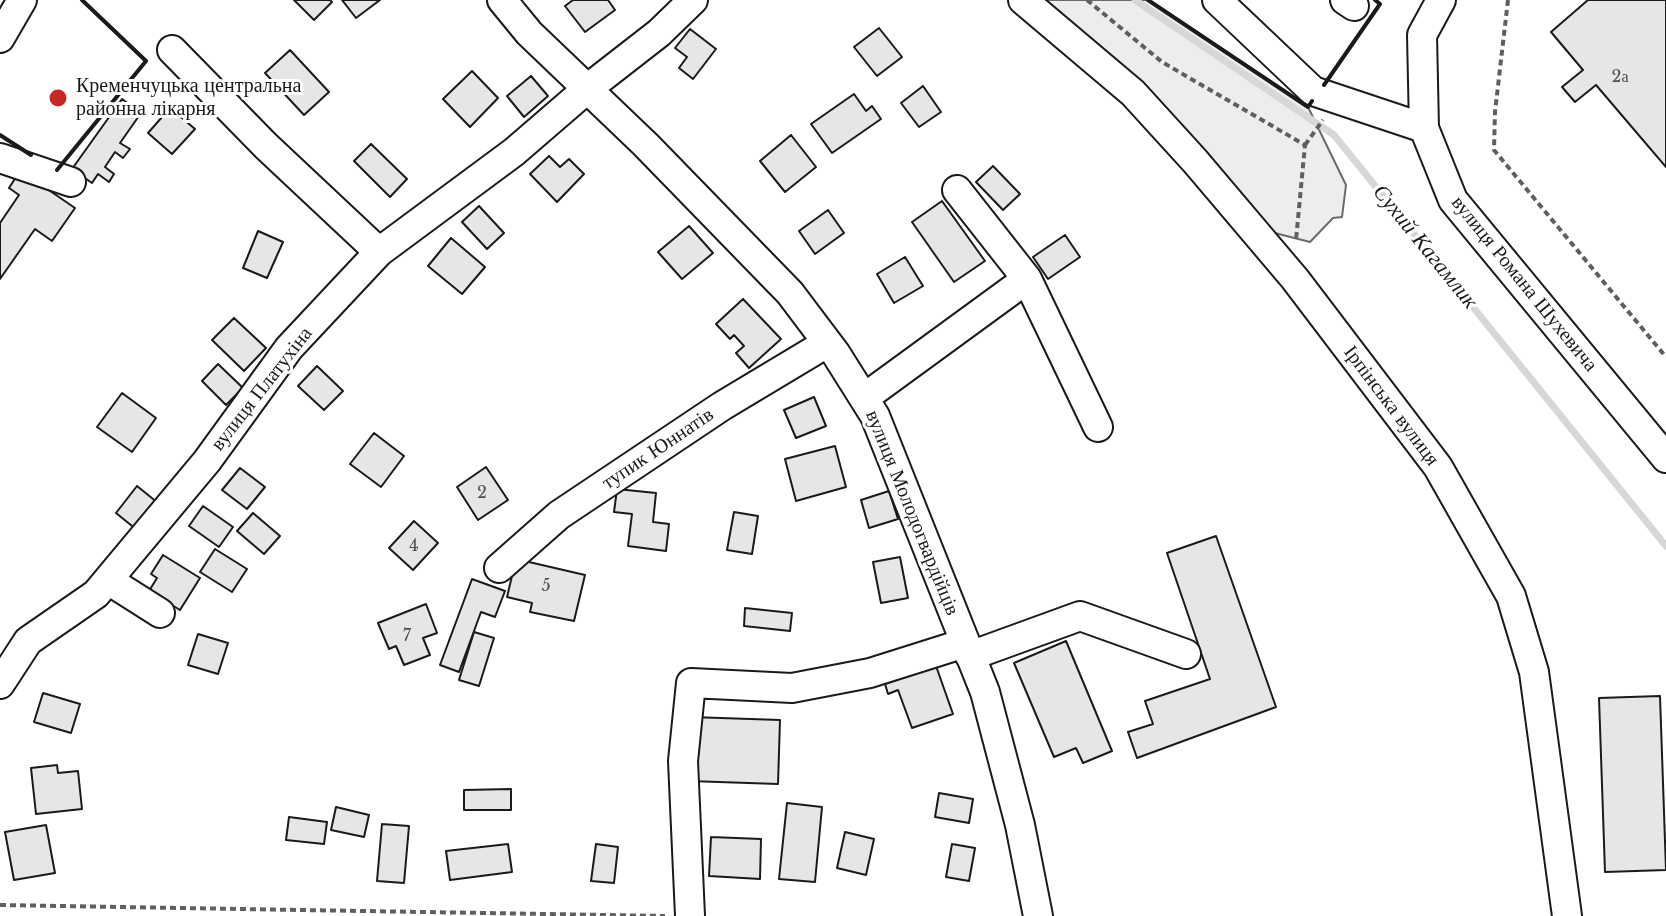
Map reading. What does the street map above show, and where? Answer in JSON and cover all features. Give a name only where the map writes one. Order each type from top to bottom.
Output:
[{"type":"street","points":[[0,38],[22,0]]},
{"type":"street","name":"вулиця Молодогвардійців","points":[[502,0],[529,33],[646,145],[790,293],[875,416],[985,692],[1020,825],[1038,916]]},
{"type":"street","name":"вулиця Платухіна","points":[[0,684],[28,641],[96,594],[207,461],[289,348],[379,252],[514,152],[659,33],[693,0]]},
{"type":"street","name":"Ірпінська вулиця","points":[[1023,0],[1133,93],[1195,161],[1295,279],[1438,467],[1511,596],[1534,672],[1567,916]]},
{"type":"street","points":[[1217,0],[1313,91],[1424,128]]},
{"type":"street","name":"вулиця Романа Шухевича","points":[[1441,0],[1422,35],[1424,128],[1453,200],[1666,458]]},
{"type":"street","points":[[172,50],[266,146],[379,252]]},
{"type":"street","points":[[0,158],[71,182]]},
{"type":"street","points":[[957,190],[1027,279],[1098,427]]},
{"type":"street","points":[[864,398],[1027,279]]},
{"type":"street","name":"тупик Юннатів","points":[[499,568],[559,515],[722,406],[827,343]]},
{"type":"street","points":[[108,580],[160,613]]},
{"type":"street","points":[[690,916],[683,761],[691,683],[792,688],[968,650],[1080,616],[1186,654]]},
{"type":"path","points":[[1087,0],[1162,62],[1305,145]]},
{"type":"path","points":[[1508,0],[1495,112],[1494,150],[1666,357]]},
{"type":"path","points":[[1295,279],[1305,145],[1325,118]]},
{"type":"path","points":[[0,905],[675,916]]},
{"type":"shaded area","points":[[1039,0],[1148,0],[1308,107],[1346,185],[1342,217],[1333,218],[1310,242],[1263,230]]},
{"type":"building","points":[[294,0],[330,0],[332,2],[314,20]]},
{"type":"building","points":[[342,0],[380,0],[356,18]]},
{"type":"building","points":[[573,0],[608,0],[615,10],[585,32],[565,6]]},
{"type":"building","points":[[1588,0],[1666,0],[1666,167],[1596,85],[1575,102],[1562,87],[1583,70],[1551,32]]},
{"type":"building","points":[[879,28],[902,57],[877,76],[854,47]]},
{"type":"building","points":[[690,29],[716,49],[693,79],[679,68],[687,57],[675,48]]},
{"type":"building","points":[[290,50],[329,92],[304,115],[265,73]]},
{"type":"building","points":[[472,71],[498,98],[470,127],[443,99]]},
{"type":"building","points":[[531,76],[548,96],[524,117],[507,96]]},
{"type":"building","points":[[923,86],[941,112],[919,127],[901,103]]},
{"type":"building","points":[[854,94],[866,111],[872,106],[881,119],[832,153],[811,124]]},
{"type":"building","points":[[122,99],[141,113],[120,143],[130,149],[123,158],[115,152],[105,167],[114,174],[109,182],[98,174],[92,183],[72,169]]},
{"type":"building","points":[[170,108],[195,129],[172,154],[148,133]]},
{"type":"building","points":[[791,135],[816,167],[785,192],[760,161]]},
{"type":"building","points":[[371,144],[407,179],[390,197],[354,161]]},
{"type":"building","points":[[549,156],[560,167],[569,159],[584,174],[557,202],[530,174]]},
{"type":"building","points":[[993,166],[1020,194],[1003,210],[976,182]]},
{"type":"building","points":[[18,174],[34,180],[75,208],[52,241],[35,229],[0,279],[0,223],[19,195],[9,188]]},
{"type":"building","points":[[942,201],[985,261],[954,282],[912,222]]},
{"type":"building","points":[[479,206],[504,233],[487,249],[462,222]]},
{"type":"building","points":[[828,210],[844,233],[815,254],[799,231]]},
{"type":"building","points":[[689,226],[713,253],[682,279],[658,252]]},
{"type":"building","points":[[258,231],[283,242],[267,278],[243,268]]},
{"type":"building","points":[[1065,235],[1080,257],[1048,279],[1033,257]]},
{"type":"building","points":[[451,238],[485,267],[462,294],[428,266]]},
{"type":"building","points":[[905,257],[923,286],[894,303],[877,274]]},
{"type":"building","points":[[743,299],[781,339],[749,368],[736,353],[744,346],[734,335],[730,339],[716,324]]},
{"type":"building","points":[[234,318],[266,348],[244,371],[212,340]]},
{"type":"building","points":[[218,364],[243,388],[226,405],[202,381]]},
{"type":"building","points":[[317,366],[343,391],[324,410],[298,386]]},
{"type":"building","points":[[122,393],[156,418],[132,452],[97,427]]},
{"type":"building","points":[[814,397],[826,426],[796,438],[784,410]]},
{"type":"building","points":[[374,433],[404,456],[381,487],[350,464]]},
{"type":"building","points":[[835,446],[846,487],[796,501],[785,459]]},
{"type":"building","points":[[486,467],[508,500],[478,520],[457,487]]},
{"type":"building","points":[[240,468],[265,487],[247,509],[222,490]]},
{"type":"building","points":[[137,486],[158,503],[137,530],[116,513]]},
{"type":"building","points":[[617,489],[656,493],[653,522],[669,524],[666,551],[628,546],[632,514],[614,512]]},
{"type":"building","points":[[889,491],[898,519],[869,528],[861,500]]},
{"type":"building","points":[[203,506],[233,527],[219,547],[189,526]]},
{"type":"building","points":[[734,512],[758,516],[752,554],[727,550]]},
{"type":"building","points":[[253,513],[280,536],[264,554],[237,531]]},
{"type":"building","points":[[414,521],[438,543],[413,570],[389,548]]},
{"type":"building","points":[[1216,536],[1276,707],[1137,758],[1128,732],[1153,724],[1145,701],[1210,679],[1167,553]]},
{"type":"building","points":[[215,549],[247,569],[232,592],[200,572]]},
{"type":"building","points":[[163,555],[200,578],[180,610],[149,591],[157,578],[151,574]]},
{"type":"building","points":[[900,557],[908,598],[881,603],[873,562]]},
{"type":"building","points":[[516,559],[585,575],[574,621],[530,612],[532,603],[507,597]]},
{"type":"building","points":[[472,579],[505,591],[495,617],[481,612],[459,672],[440,665]]},
{"type":"building","points":[[426,604],[437,633],[423,638],[430,655],[404,665],[396,646],[389,649],[378,623]]},
{"type":"building","points":[[745,608],[792,613],[790,631],[744,626]]},
{"type":"building","points":[[474,632],[494,638],[479,686],[459,680]]},
{"type":"building","points":[[198,634],[228,643],[218,674],[188,665]]},
{"type":"building","points":[[1066,641],[1112,751],[1083,763],[1076,748],[1054,757],[1014,663]]},
{"type":"building","points":[[936,666],[953,714],[912,728],[898,690],[888,694],[885,684]]},
{"type":"building","points":[[43,693],[80,704],[71,733],[34,722]]},
{"type":"building","points":[[1660,696],[1666,870],[1605,872],[1599,698]]},
{"type":"building","points":[[691,717],[780,720],[778,784],[689,781]]},
{"type":"building","points":[[57,765],[58,773],[78,771],[82,809],[36,814],[31,768]]},
{"type":"building","points":[[511,789],[511,810],[464,810],[464,790]]},
{"type":"building","points":[[939,793],[973,799],[969,823],[935,817]]},
{"type":"building","points":[[787,803],[822,807],[815,882],[779,879]]},
{"type":"building","points":[[336,807],[369,815],[364,837],[331,830]]},
{"type":"building","points":[[289,817],[327,822],[324,844],[286,840]]},
{"type":"building","points":[[382,824],[409,826],[404,883],[377,881]]},
{"type":"building","points":[[46,825],[55,873],[14,880],[5,832]]},
{"type":"building","points":[[845,832],[874,839],[866,875],[837,868]]},
{"type":"building","points":[[711,837],[761,839],[760,879],[709,876]]},
{"type":"building","points":[[508,844],[512,872],[450,880],[446,851]]},
{"type":"building","points":[[596,844],[618,847],[614,883],[591,881]]},
{"type":"building","points":[[952,844],[975,848],[969,881],[946,877]]},
{"type":"waterway","name":"Сухий Кагамлик","points":[[1135,0],[1334,135],[1666,546]]},
{"type":"wall","points":[[57,170],[146,61],[82,0]]},
{"type":"wall","points":[[1148,0],[1308,107],[1312,101]]},
{"type":"wall","points":[[1324,85],[1380,4],[1375,0]]},
{"type":"wall","points":[[0,135],[31,155]]},
{"type":"place","name":"Кременчуцька центральна районна лікарня","points":[[58,98]]}]
